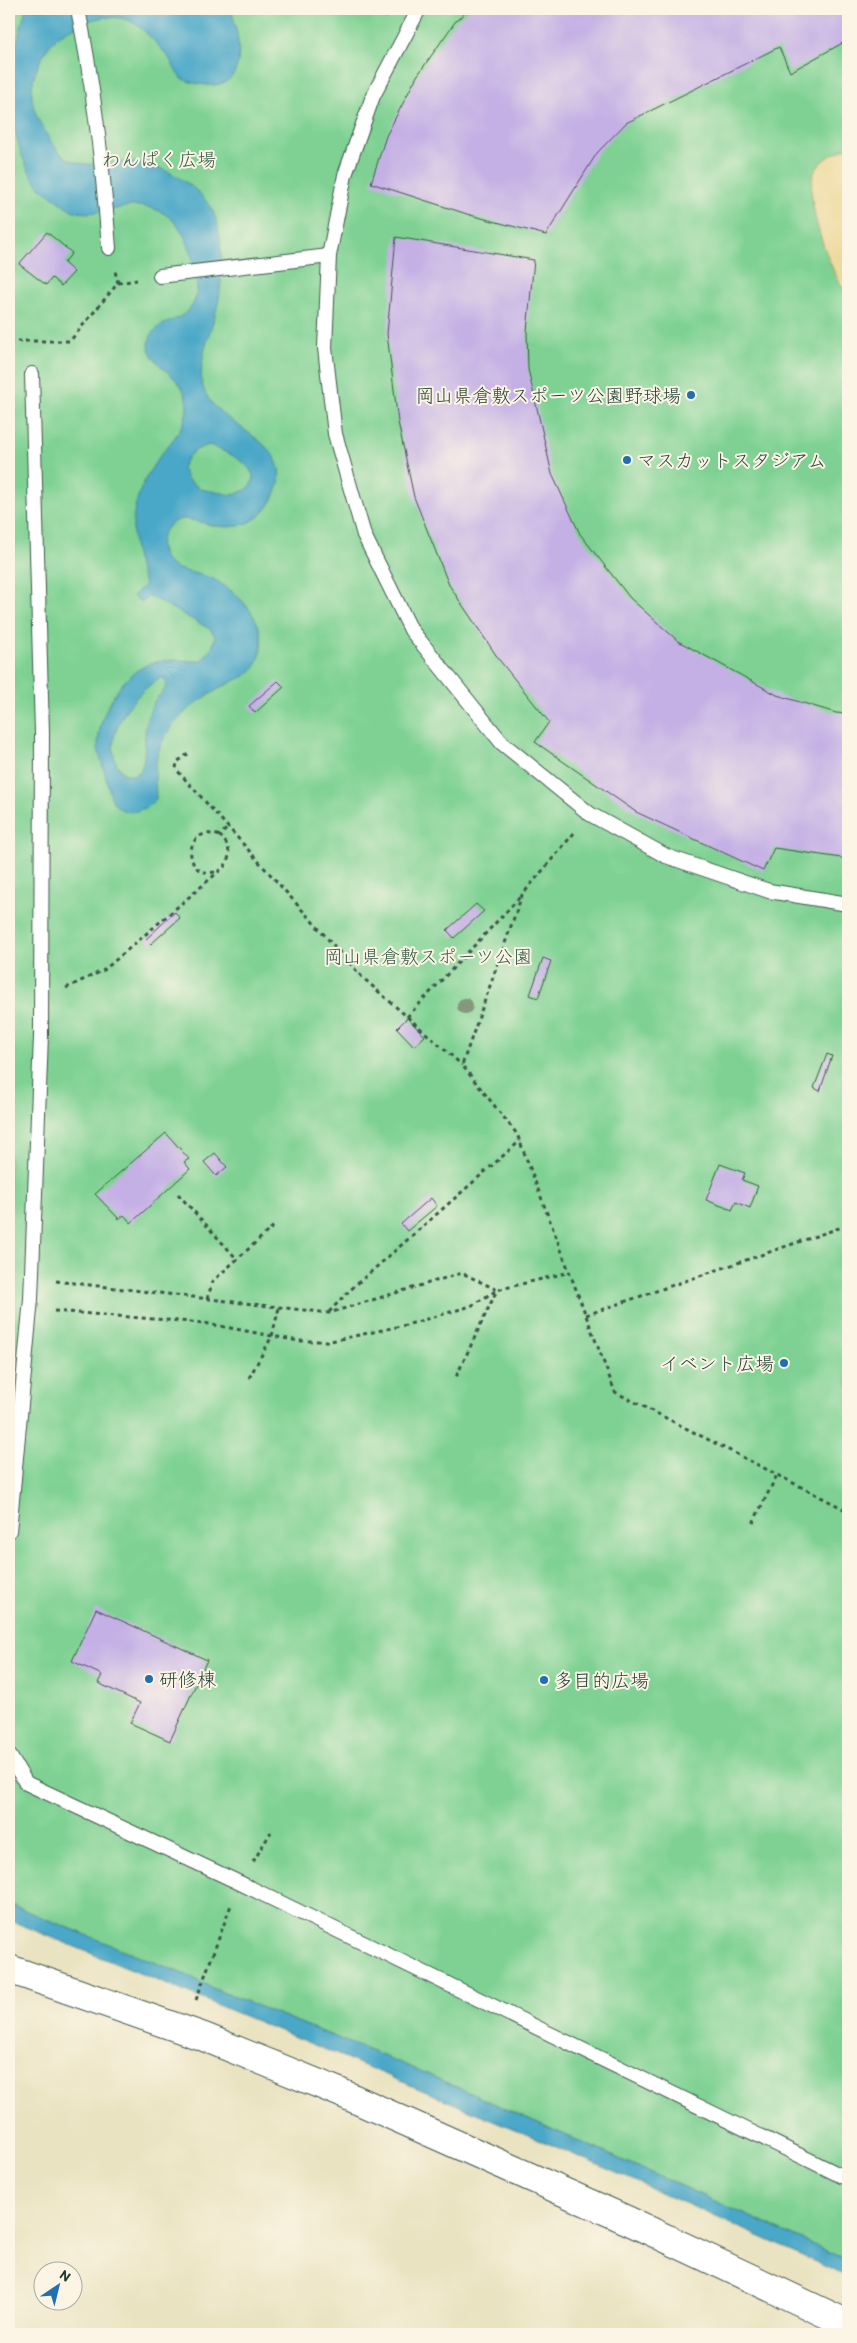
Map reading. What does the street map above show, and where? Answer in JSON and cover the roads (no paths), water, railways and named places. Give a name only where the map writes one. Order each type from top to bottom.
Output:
[{"type":"street","points":[[9,1969],[204,2038],[339,2092],[629,2222],[848,2324]]},
{"type":"lane","points":[[78,9],[101,153],[109,248]]},
{"type":"lane","points":[[419,9],[373,96],[345,175],[329,256],[325,348],[335,434],[364,535],[411,630],[496,736],[502,743],[590,814],[666,856],[769,891],[848,904]]},
{"type":"lane","points":[[160,276],[329,256]]},
{"type":"lane","points":[[9,1531],[30,1299],[41,1036],[42,732],[32,374]]},
{"type":"lane","points":[[9,1755],[26,1782],[248,1887],[848,2179]]},
{"type":"water","points":[[26,9],[231,9],[237,33],[238,59],[236,70],[230,78],[220,84],[206,85],[183,79],[177,73],[166,54],[148,34],[129,20],[117,18],[91,20],[63,34],[51,44],[42,57],[33,80],[32,96],[38,120],[57,149],[67,158],[88,164],[125,162],[154,166],[186,182],[209,205],[218,228],[221,250],[221,273],[220,295],[203,356],[201,378],[203,387],[211,402],[223,414],[267,448],[276,461],[280,476],[275,495],[270,504],[257,518],[249,522],[231,527],[221,527],[183,519],[169,526],[163,534],[160,544],[168,563],[182,570],[213,579],[224,585],[244,603],[258,625],[261,637],[261,650],[255,667],[249,673],[205,697],[182,715],[173,725],[159,749],[155,776],[156,799],[147,807],[130,812],[124,811],[114,803],[99,754],[99,736],[106,710],[121,686],[140,668],[164,661],[201,661],[212,648],[215,636],[210,629],[149,596],[142,602],[133,596],[145,584],[135,550],[133,534],[133,518],[136,503],[141,487],[149,472],[181,428],[187,407],[185,395],[180,386],[152,355],[149,347],[150,338],[159,327],[189,310],[194,303],[196,295],[196,278],[190,249],[182,231],[169,217],[151,208],[135,206],[86,213],[76,212],[45,191],[36,182],[26,166],[17,139],[11,111],[9,110],[16,46]],"holes":[[[210,445],[237,458],[248,467],[254,479],[248,489],[233,495],[200,489],[187,479],[182,468],[187,459],[196,450]],[[160,678],[165,679],[166,686],[154,702],[148,717],[145,731],[144,759],[140,772],[133,775],[123,773],[116,762],[113,748],[118,724],[124,713],[141,693]]]},
{"type":"water","points":[[9,1904],[418,2070],[848,2260],[848,2277],[536,2138],[9,1920]]},
{"type":"place","name":"岡山県倉敷スポーツ公園野球場","points":[[691,395]]},
{"type":"place","name":"マスカットスタジアム","points":[[627,460]]},
{"type":"place","name":"イベント広場","points":[[784,1363]]},
{"type":"place","name":"研修棟","points":[[149,1679]]},
{"type":"place","name":"多目的広場","points":[[544,1680]]},
{"type":"park label","name":"わんぱく広場","points":[[159,159]]},
{"type":"park label","name":"岡山県倉敷スポーツ公園","points":[[428,956]]}]
